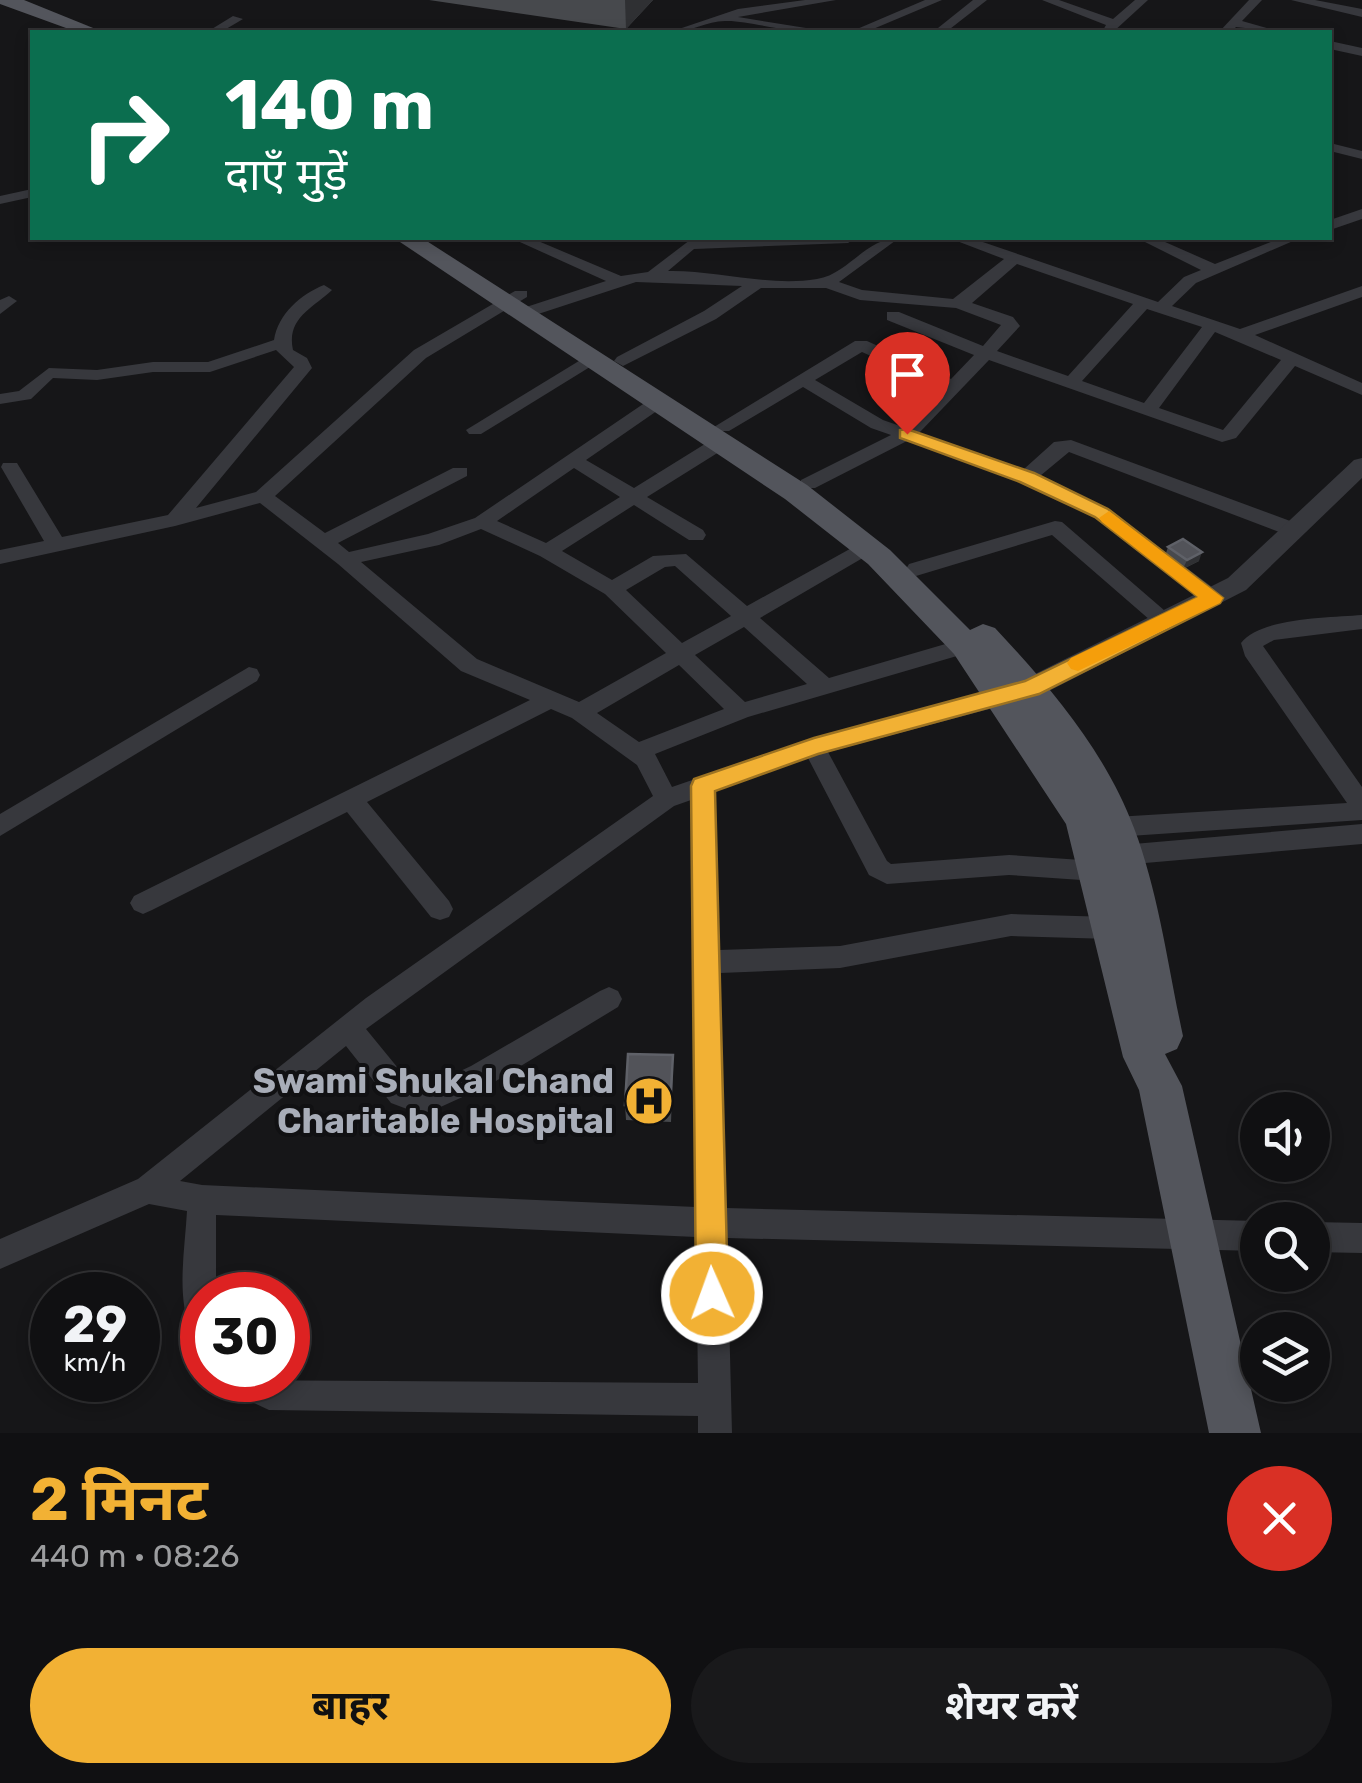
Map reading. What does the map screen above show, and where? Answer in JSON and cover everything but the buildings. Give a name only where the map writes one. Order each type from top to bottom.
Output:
[{"type":"main road","points":[[7,0],[88,30]]},
{"type":"main road","points":[[0,7],[64,30]]},
{"type":"main road","points":[[410,240],[522,304]]},
{"type":"main road","points":[[436,240],[522,304],[722,435],[796,492],[866,548],[1017,692],[1084,821],[1111,851],[1111,928],[1144,1058],[1160,1086],[1235,1433]]},
{"type":"main road","points":[[607,360],[658,402],[808,484],[890,542],[1086,770],[1166,1055],[1160,1086]]},
{"type":"street","points":[[682,30],[721,18],[830,0]]},
{"type":"street","points":[[861,30],[936,0]]},
{"type":"street","points":[[942,30],[981,0]]},
{"type":"street","points":[[1048,0],[1110,28],[1142,0]]},
{"type":"street","points":[[1229,28],[1256,0]]},
{"type":"street","points":[[1297,0],[1362,13]]},
{"type":"street","points":[[721,18],[794,30]]},
{"type":"street","points":[[216,30],[237,19]]},
{"type":"street","points":[[1332,45],[1362,52]]},
{"type":"street","points":[[1332,146],[1362,154]]},
{"type":"street","points":[[0,200],[30,193]]},
{"type":"street","points":[[1332,224],[1362,214]]},
{"type":"street","points":[[523,240],[617,280]]},
{"type":"street","points":[[654,275],[698,241],[746,240]]},
{"type":"street","points":[[826,282],[889,240]]},
{"type":"street","points":[[963,240],[1240,335],[1362,390]]},
{"type":"street","points":[[1148,240],[1213,269]]},
{"type":"street","points":[[1071,383],[1154,303],[1213,269],[1288,240]]},
{"type":"street","points":[[957,303],[1015,258]]},
{"type":"street","points":[[0,557],[175,520],[263,496],[404,366],[522,304],[617,280],[654,275],[756,284],[826,282],[851,293],[908,302],[957,303],[1010,323],[1010,329],[907,434],[808,484]]},
{"type":"street","points":[[475,430],[607,360],[710,315],[756,284]]},
{"type":"street","points":[[175,520],[303,368],[301,362],[286,354],[282,343],[286,322],[324,290]]},
{"type":"street","points":[[1240,335],[1362,291]]},
{"type":"street","points":[[546,551],[634,497],[877,330],[908,302]]},
{"type":"street","points":[[1148,410],[1212,325]]},
{"type":"street","points":[[877,330],[985,353],[1228,435],[1292,358]]},
{"type":"street","points":[[877,330],[953,386]]},
{"type":"street","points":[[0,398],[25,394],[50,373],[97,375],[153,367],[210,366],[282,343]]},
{"type":"street","points":[[803,380],[871,421],[1027,478],[1102,513],[1213,598]]},
{"type":"street","points":[[345,558],[414,545],[482,522],[658,402]]},
{"type":"street","points":[[1027,478],[1060,446],[1072,446],[1294,530]]},
{"type":"street","points":[[574,461],[696,535]]},
{"type":"street","points":[[0,1254],[148,1189],[348,1026],[666,798],[814,747],[1017,692],[1166,622],[1248,575],[1362,465]]},
{"type":"street","points":[[10,467],[57,546]]},
{"type":"street","points":[[324,542],[460,472]]},
{"type":"street","points":[[263,496],[345,558],[469,665],[580,712],[637,752],[646,759],[666,798]]},
{"type":"street","points":[[916,569],[1102,513]]},
{"type":"street","points":[[482,522],[546,551],[612,588],[741,711]]},
{"type":"street","points":[[1055,527],[1166,622]]},
{"type":"street","points":[[580,712],[741,616],[866,548]]},
{"type":"street","points":[[612,588],[660,561],[673,558],[684,562],[824,685]]},
{"type":"street","points":[[814,747],[878,868],[887,874],[1009,865],[1111,851],[1362,808],[1253,651],[1252,642],[1269,634],[1362,622]]},
{"type":"street","points":[[637,752],[741,711],[966,646]]},
{"type":"street","points":[[0,826],[249,676]]},
{"type":"street","points":[[144,903],[550,700]]},
{"type":"street","points":[[703,786],[715,1433]]},
{"type":"street","points":[[351,799],[440,909]]},
{"type":"street","points":[[1111,851],[1362,834]]},
{"type":"street","points":[[705,962],[840,957],[1031,924],[1111,928]]},
{"type":"street","points":[[348,1026],[400,1094],[424,1102],[481,1075],[609,1000]]},
{"type":"street","points":[[148,1189],[202,1200],[710,1223],[1240,1236]]},
{"type":"street","points":[[199,1272],[202,1200]]},
{"type":"street","points":[[1330,1237],[1362,1238]]},
{"type":"street","points":[[310,1395],[714,1400]]},
{"type":"slow traffic","points":[[1078,663],[1213,598],[1109,518]]},
{"type":"place","name":"Swami Shukal Chand Charitable Hospital","points":[[649,1101]]},
{"type":"route","points":[[712,1294],[703,786],[814,747],[1031,688],[1213,598],[1102,513],[1027,478],[907,434]]}]
